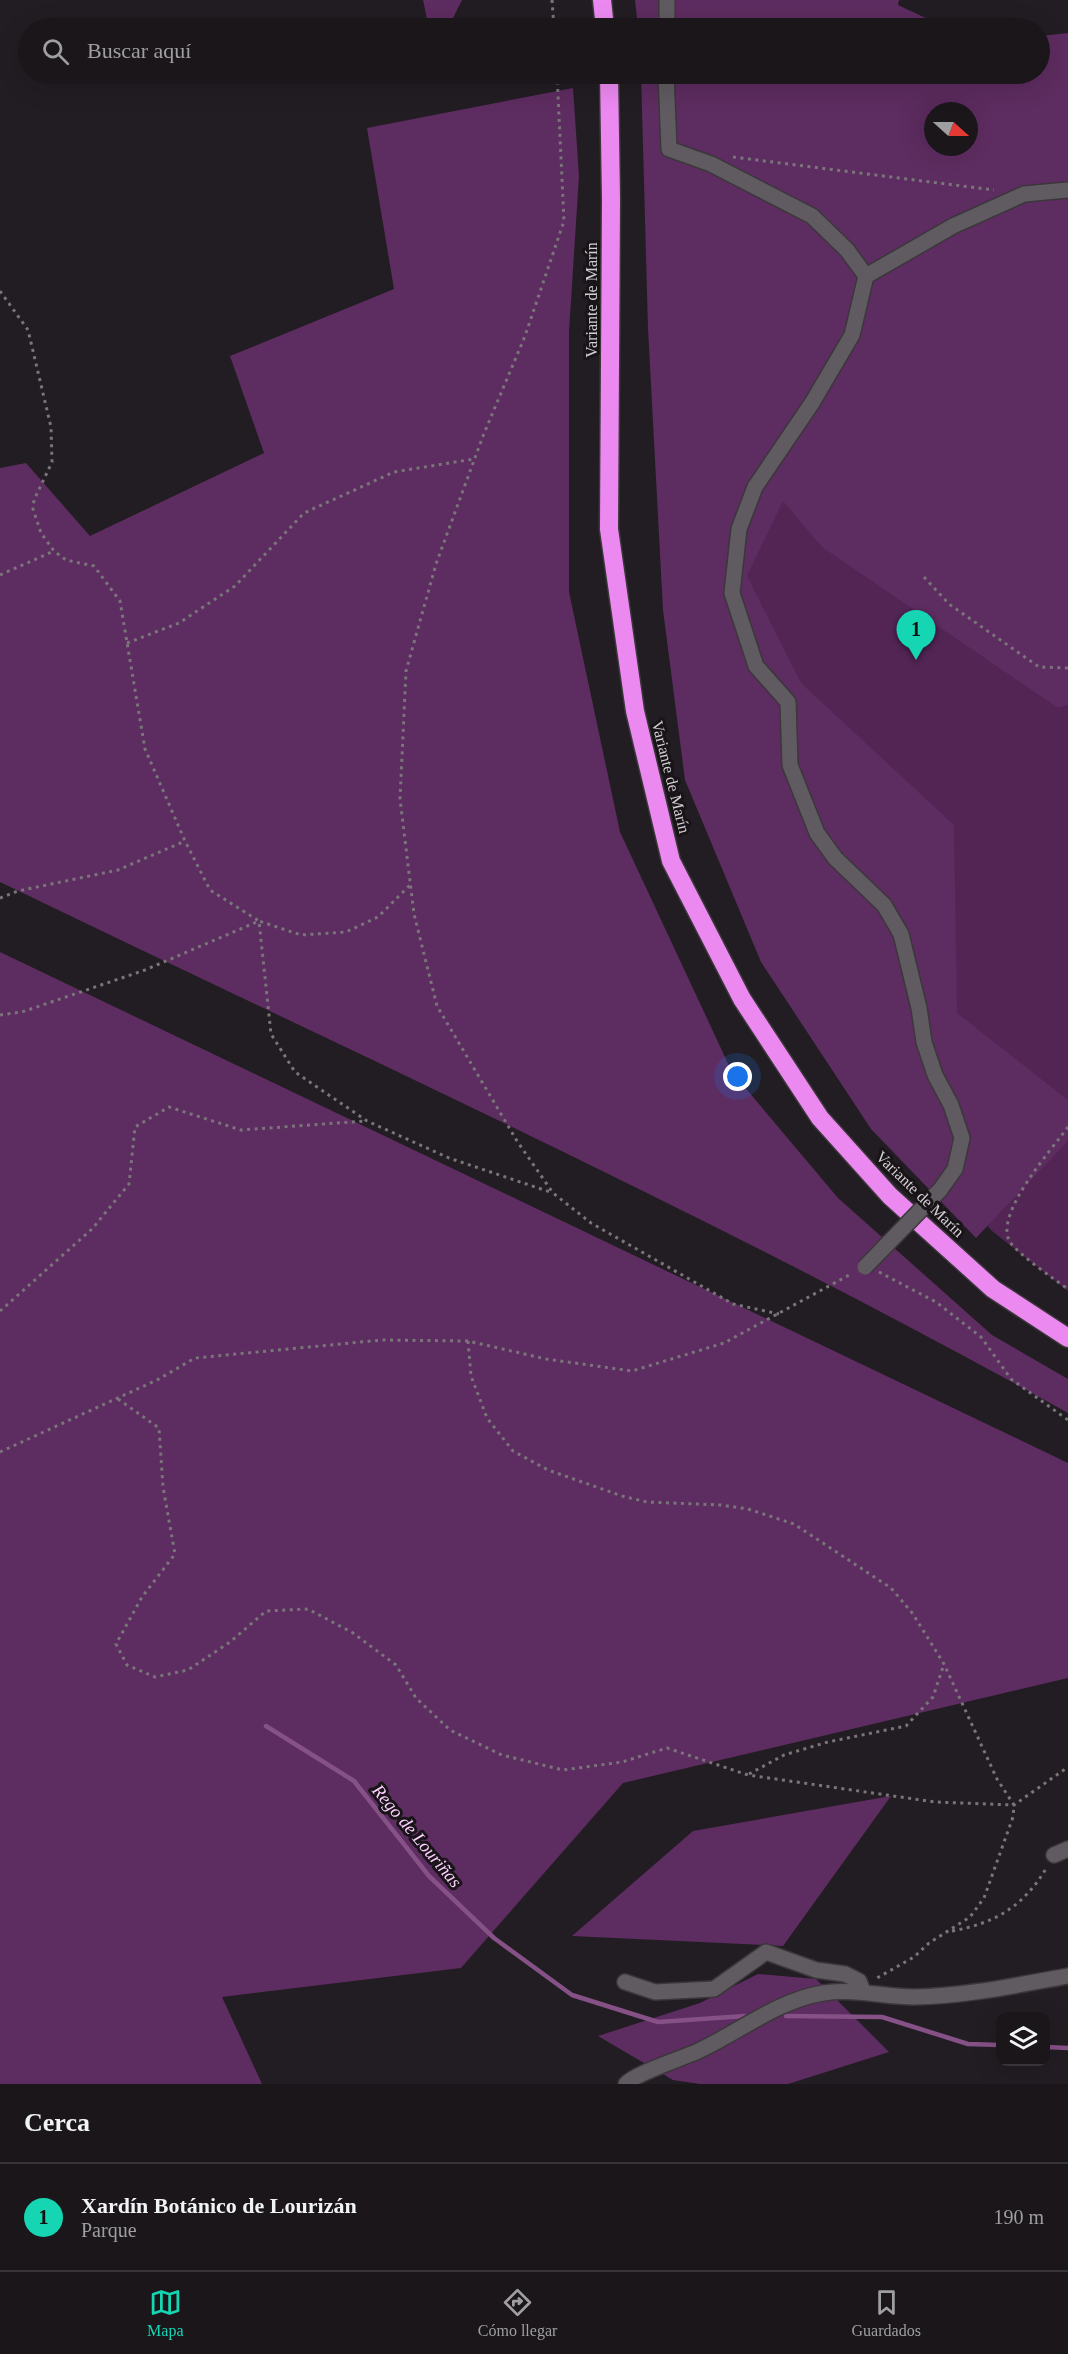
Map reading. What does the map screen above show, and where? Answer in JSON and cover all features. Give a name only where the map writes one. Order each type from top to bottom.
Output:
[{"type":"highway","points":[[602,0],[604,18]]},
{"type":"highway","name":"Variante de Marín","points":[[609,84],[611,199],[609,529],[635,711],[671,861],[742,999],[820,1118],[890,1196],[993,1289],[1068,1338]]},
{"type":"street","points":[[667,0],[667,18]]},
{"type":"street","points":[[666,84],[669,149],[711,164],[812,216],[847,250],[866,276]]},
{"type":"street","points":[[866,1267],[940,1190],[955,1169],[962,1138],[951,1106],[935,1076],[924,1042],[919,1008],[901,934],[884,905],[835,858],[817,833],[790,765],[788,702],[756,666],[732,593],[739,530],[755,487],[812,403],[852,335],[866,276],[953,226],[1024,194],[1068,190]]},
{"type":"street","points":[[625,1982],[655,1992],[714,1989],[766,1952],[816,1970],[845,1974],[859,1981],[863,1991]]},
{"type":"street","points":[[626,2084],[647,2071],[661,2068],[713,2044],[791,2002],[823,1993],[863,1991],[914,1996],[933,1995],[998,1990],[1068,1976]]},
{"type":"path","points":[[552,0],[553,18]]},
{"type":"path","points":[[557,84],[564,221],[525,336],[474,459],[436,564],[406,670],[400,798],[414,914],[437,1006],[517,1141],[553,1193],[591,1223],[733,1304],[779,1314]]},
{"type":"path","points":[[728,156],[1024,194]]},
{"type":"path","points":[[0,291],[28,330],[51,427],[52,462],[34,500],[33,509],[41,533],[54,551],[66,560],[94,566],[120,601],[145,748],[185,841],[210,890],[259,921],[301,935],[346,932],[378,917],[411,884]]},
{"type":"path","points":[[127,643],[179,623],[235,586],[304,513],[394,472],[474,459]]},
{"type":"path","points":[[0,574],[54,551]]},
{"type":"path","points":[[924,577],[949,604],[1039,667],[1068,668]]},
{"type":"path","points":[[0,898],[18,891],[118,870],[185,841]]},
{"type":"path","points":[[0,1015],[22,1012],[145,970],[259,921]]},
{"type":"path","points":[[259,921],[271,1034],[296,1072],[367,1121],[449,1158],[553,1193]]},
{"type":"path","points":[[0,1311],[92,1229],[129,1184],[135,1127],[170,1107],[241,1130],[367,1121]]},
{"type":"path","points":[[1068,1127],[1018,1196],[1006,1230],[1011,1243],[1068,1289]]},
{"type":"path","points":[[0,1452],[118,1399],[195,1358],[381,1340],[468,1341],[546,1359],[632,1371],[724,1343],[866,1267],[899,1281],[936,1302],[981,1337],[1011,1379],[1068,1420]]},
{"type":"path","points":[[468,1341],[471,1376],[487,1418],[513,1451],[548,1470],[622,1496],[647,1502],[721,1505],[748,1509],[794,1524],[891,1588],[913,1614],[944,1664],[997,1779],[1014,1805],[1008,1838],[984,1898],[970,1917],[929,1943],[915,1958],[869,1984],[863,1991]]},
{"type":"path","points":[[118,1399],[159,1428],[163,1487],[175,1554],[142,1597],[116,1644],[127,1665],[154,1677],[188,1670],[230,1642],[266,1611],[308,1610],[353,1633],[396,1665],[416,1698],[450,1730],[502,1755],[562,1770],[622,1762],[667,1748],[748,1775],[935,1802],[1014,1805],[1068,1767]]},
{"type":"path","points":[[748,1775],[784,1755],[828,1742],[906,1726],[933,1697],[944,1664]]},
{"type":"path","points":[[950,1931],[983,1925],[1012,1908],[1034,1889],[1061,1852]]},
{"type":"shaded area","points":[[423,0],[462,0],[453,18],[427,18]]},
{"type":"shaded area","points":[[635,0],[899,0],[898,5],[926,18],[637,18]]},
{"type":"shaded area","points":[[1068,33],[1068,705],[1058,708],[822,547],[783,501],[747,576],[801,683],[954,825],[957,1013],[1068,1100],[1068,1141],[976,1238],[871,1129],[761,962],[685,780],[663,610],[648,328],[641,84],[1050,84],[1050,35]]},
{"type":"shaded area","points":[[573,88],[579,176],[569,332],[569,592],[620,832],[732,1072],[838,1198],[992,1335],[1068,1379],[1068,1413],[937,1342],[672,1205],[0,882],[0,468],[26,463],[90,536],[264,453],[230,356],[394,289],[367,128]]},
{"type":"shaded area","points":[[1068,211],[1068,1117],[939,1029],[809,721],[739,595],[765,483]]},
{"type":"shaded area","points":[[0,952],[1068,1463],[1068,1678],[623,1783],[461,1968],[222,1997],[262,2084],[0,2084]]},
{"type":"shaded area","points":[[1068,1123],[1068,1291],[992,1231],[965,1201]]},
{"type":"shaded area","points":[[891,1796],[783,1946],[572,1936],[693,1831]]},
{"type":"shaded area","points":[[758,1974],[816,1979],[889,2052],[788,2084],[700,2084],[673,2080],[598,2036],[700,2003]]},
{"type":"waterway","name":"Rego de Louriñas","points":[[266,1726],[354,1781],[429,1876],[494,1938],[572,1995],[658,2022],[745,2016]]},
{"type":"waterway","name":"Rego de Louriñas","points":[[786,2016],[882,2017],[968,2044],[996,2045]]},
{"type":"waterway","name":"Rego de Louriñas","points":[[1050,2047],[1068,2048]]},
{"type":"place","name":"Xardín Botánico de Lourizán","points":[[916,660]]}]
